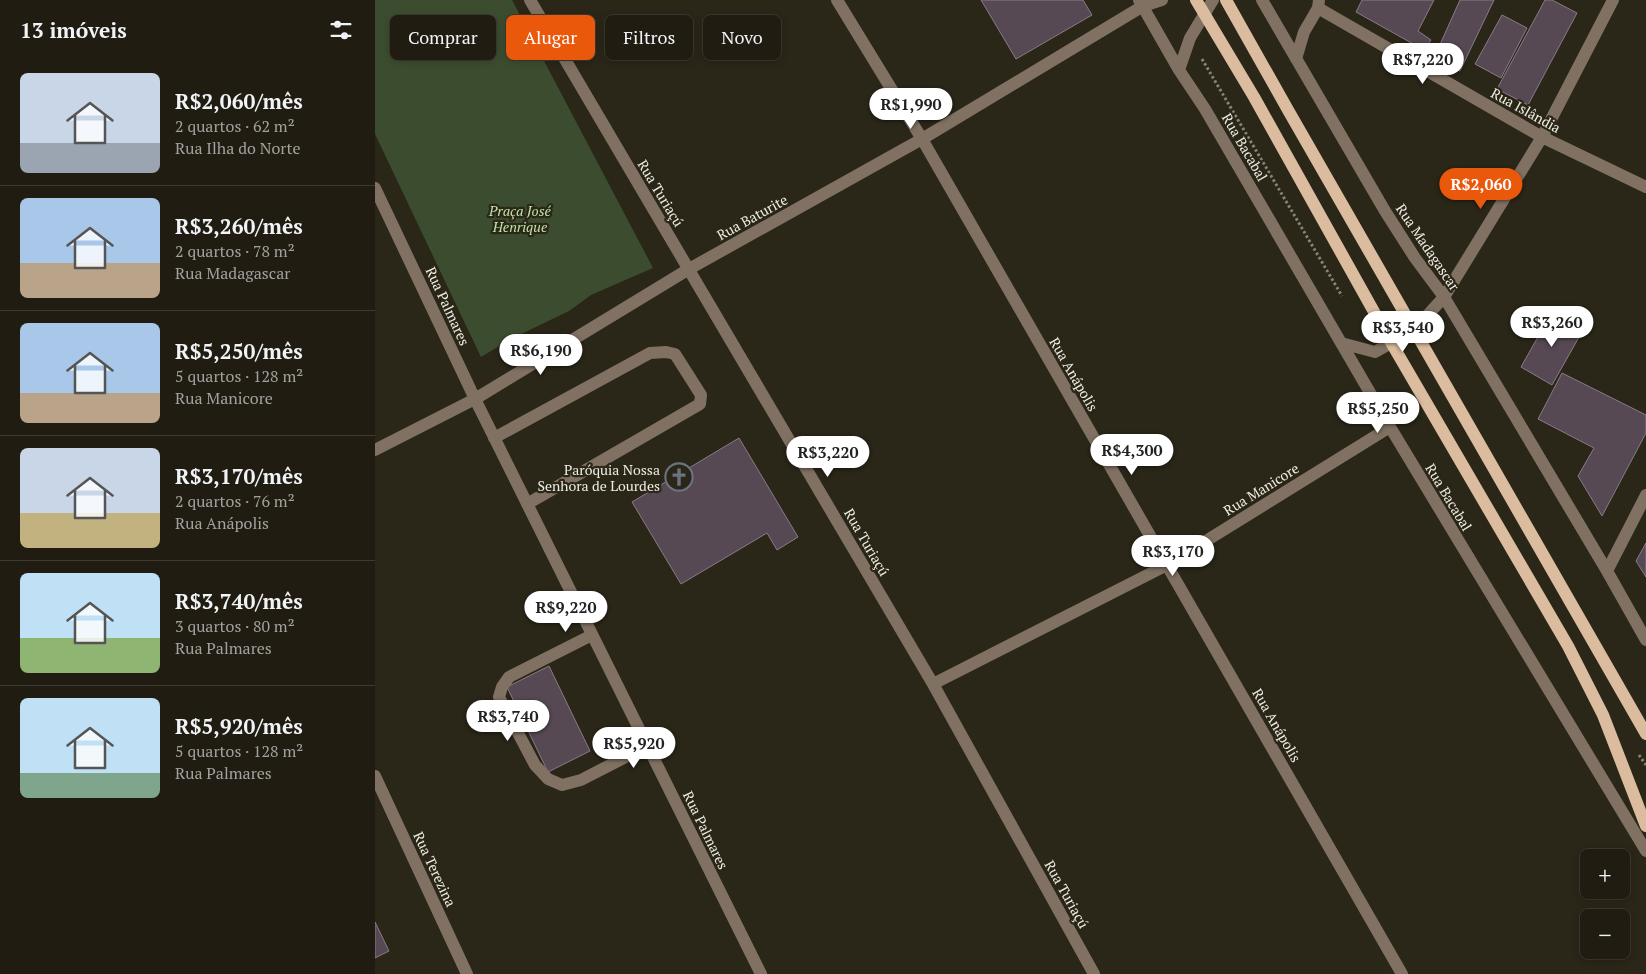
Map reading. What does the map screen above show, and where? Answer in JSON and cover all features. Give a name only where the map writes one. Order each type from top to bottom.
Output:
[{"type":"main road","points":[[1196,0],[1254,97],[1392,344],[1568,646],[1603,716],[1646,826]]},
{"type":"main road","points":[[1226,0],[1646,734]]},
{"type":"street","name":"Rua Turiaçú","points":[[530,0],[933,684],[1094,974]]},
{"type":"street","name":"Rua Anápolis","points":[[837,0],[922,139],[1402,974]]},
{"type":"street","name":"Rua Baturite","points":[[375,450],[475,399],[689,269],[922,139],[1141,3],[1162,0]]},
{"type":"street","points":[[1179,70],[1190,38],[1213,0]]},
{"type":"street","name":"Rua Madagascar","points":[[1263,0],[1390,219],[1415,258],[1444,296],[1646,640]]},
{"type":"street","points":[[1341,343],[1375,352],[1414,330],[1444,296],[1541,138],[1613,0]]},
{"type":"street","name":"Rua Bacabal","points":[[1141,3],[1179,70],[1205,109],[1390,427],[1646,851]]},
{"type":"street","points":[[1296,59],[1304,32],[1319,4]]},
{"type":"street","name":"Rua Islândia","points":[[1319,4],[1541,138],[1646,187]]},
{"type":"street","name":"Rua Palmares","points":[[375,188],[494,438],[761,974]]},
{"type":"street","points":[[494,438],[650,354],[666,352],[675,354],[701,396],[700,404],[527,504]]},
{"type":"street","name":"Rua Manicore","points":[[933,684],[1167,565],[1390,427]]},
{"type":"street","points":[[1607,571],[1646,495]]},
{"type":"street","points":[[592,635],[509,677],[502,687],[499,697],[535,765],[549,779],[562,785],[581,780],[647,746]]},
{"type":"street","name":"Rua Terezina","points":[[375,776],[467,974]]},
{"type":"green space","name":"Praça José Henrique","points":[[375,0],[512,0],[520,15],[506,15],[506,60],[544,60],[653,268],[591,295],[569,311],[511,339],[481,357],[375,134]]},
{"type":"building","points":[[981,0],[1083,0],[1092,15],[1016,59]]},
{"type":"building","points":[[1362,0],[1434,0],[1418,31],[1431,40],[1424,50],[1356,12]]},
{"type":"building","points":[[1460,0],[1494,0],[1460,71],[1433,60]]},
{"type":"building","points":[[1545,0],[1552,0],[1577,13],[1528,105],[1497,89]]},
{"type":"building","points":[[1502,15],[1527,28],[1501,78],[1475,64]]},
{"type":"building","points":[[1552,312],[1583,330],[1552,385],[1521,367]]},
{"type":"building","points":[[1562,373],[1646,415],[1646,433],[1602,516],[1578,476],[1594,448],[1538,419]]},
{"type":"building","points":[[739,438],[798,537],[777,550],[767,533],[681,584],[632,502]]},
{"type":"building","points":[[1646,543],[1646,577],[1636,561]]},
{"type":"building","points":[[549,666],[590,751],[548,772],[507,687]]},
{"type":"building","points":[[375,922],[389,951],[375,958]]},
{"type":"place","name":"Paróquia Nossa Senhora de Lourdes","points":[[679,477]]}]
